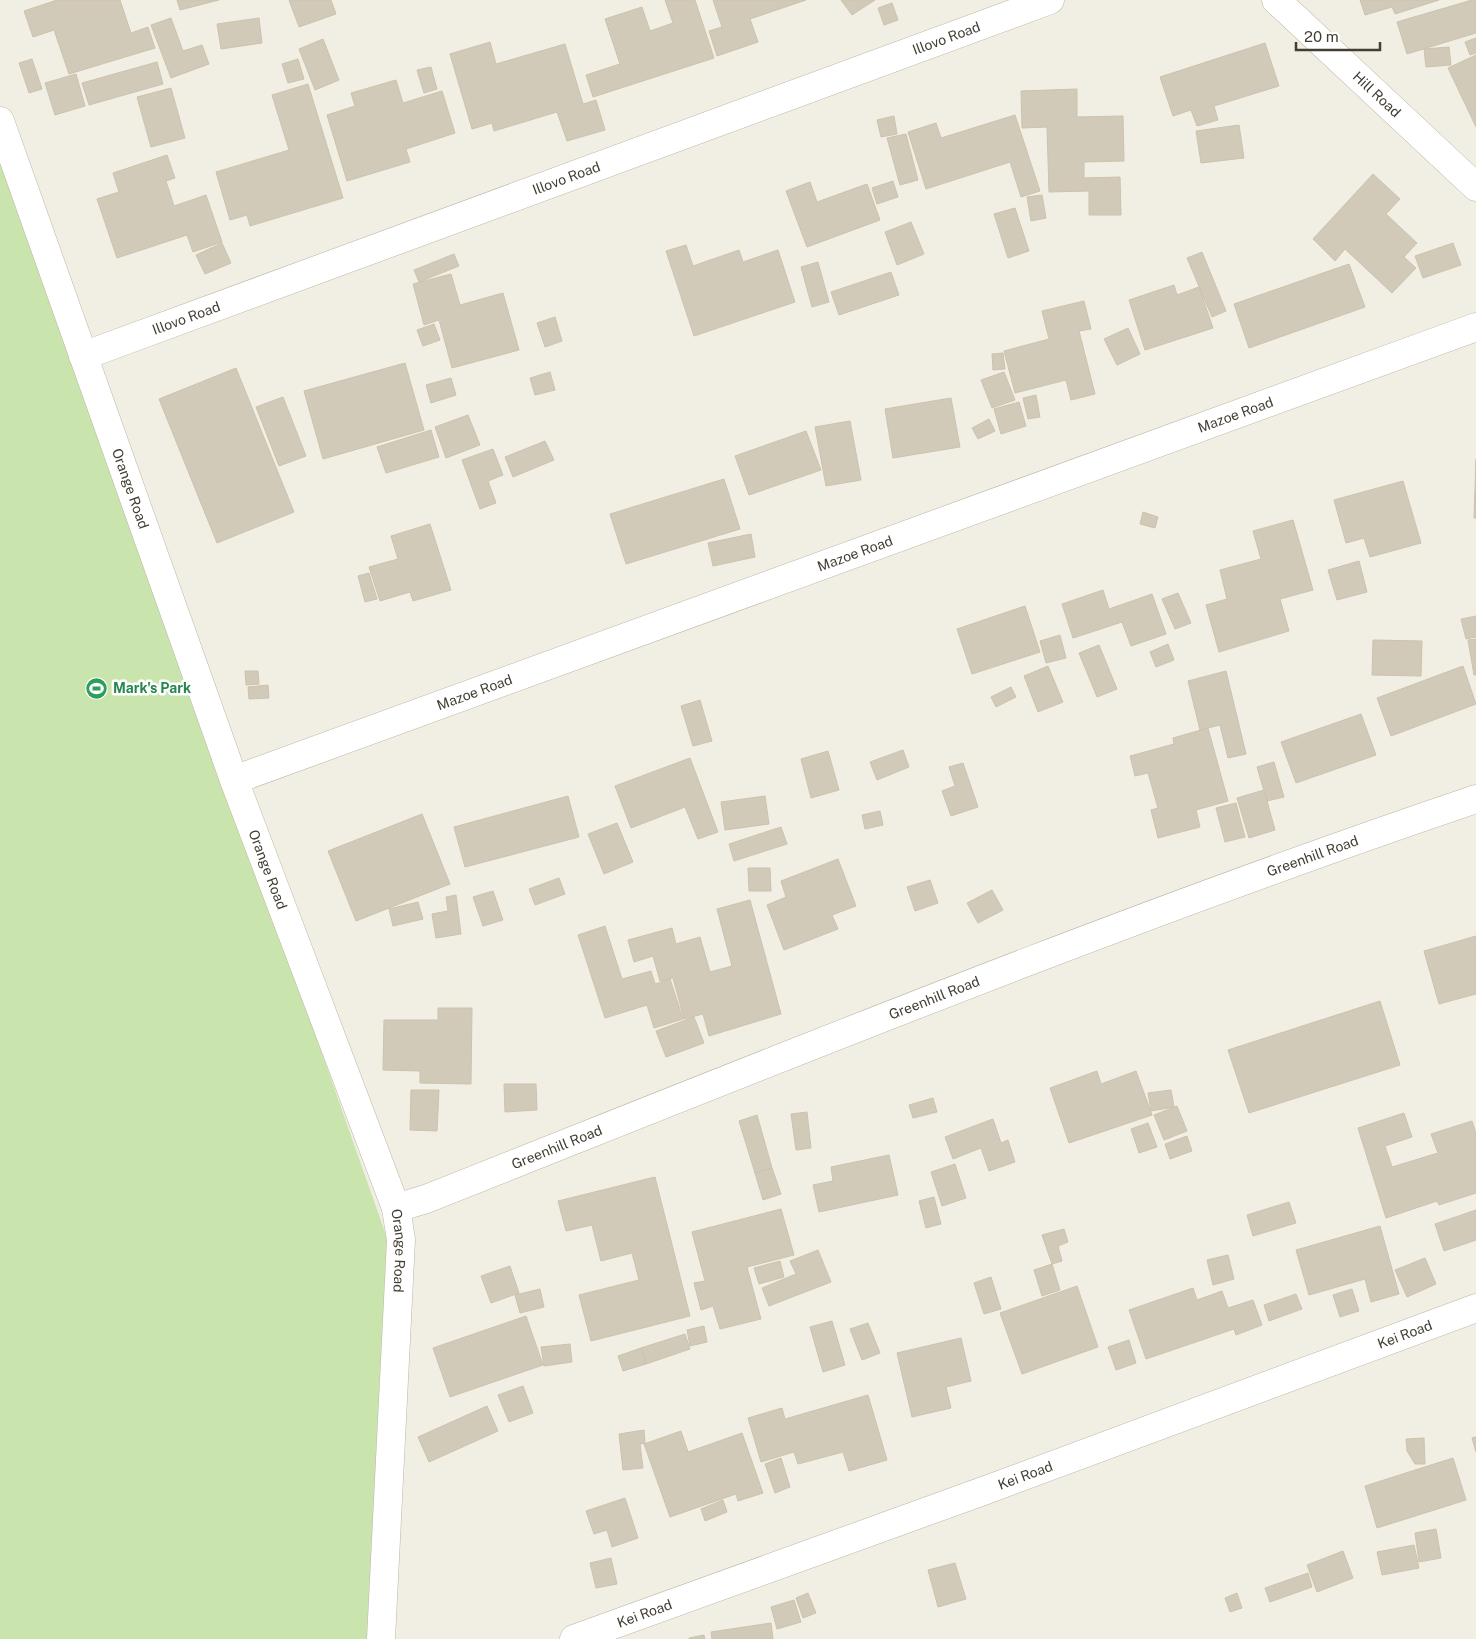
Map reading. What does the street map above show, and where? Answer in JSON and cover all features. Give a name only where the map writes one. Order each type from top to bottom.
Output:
[{"type":"street","name":"Illovo Road","points":[[83,356],[1050,0]]},
{"type":"street","name":"Hill Road","points":[[1276,0],[1476,187]]},
{"type":"street","name":"Orange Road","points":[[0,122],[234,780],[396,1208],[401,1240],[380,1639]]},
{"type":"street","name":"Mazoe Road","points":[[234,780],[1476,327]]},
{"type":"street","name":"Greenhill Road","points":[[396,1208],[426,1199],[1029,960],[1348,842],[1476,799]]},
{"type":"street","name":"Kei Road","points":[[574,1639],[1476,1308]]},
{"type":"green space","name":"Mark's Park","points":[[0,138],[387,1238],[381,1639],[0,1639]]},
{"type":"building","points":[[57,0],[120,0],[131,33],[148,27],[155,48],[69,74],[54,30],[33,37],[24,11]]},
{"type":"building","points":[[177,0],[219,0],[180,10]]},
{"type":"building","points":[[289,0],[331,0],[336,14],[299,27]]},
{"type":"building","points":[[665,0],[695,0],[714,58],[593,97],[586,75],[620,64],[605,19],[642,7],[650,31],[673,23]]},
{"type":"building","points":[[713,0],[806,0],[750,19],[758,42],[717,56],[709,31],[722,27]]},
{"type":"building","points":[[841,0],[875,0],[852,15]]},
{"type":"building","points":[[1360,0],[1439,0],[1395,14],[1392,7],[1365,15]]},
{"type":"building","points":[[1476,0],[1476,33],[1407,54],[1397,22]]},
{"type":"building","points":[[892,3],[898,20],[884,25],[878,8]]},
{"type":"building","points":[[171,18],[183,51],[202,45],[209,64],[171,78],[151,25]]},
{"type":"building","points":[[259,18],[262,43],[221,49],[217,24]]},
{"type":"building","points":[[1476,38],[1476,53],[1470,55],[1465,42]]},
{"type":"building","points":[[323,39],[339,80],[315,90],[299,49]]},
{"type":"building","points":[[490,42],[496,64],[565,44],[583,104],[596,100],[605,130],[567,141],[557,112],[494,131],[492,123],[472,129],[450,54]]},
{"type":"building","points":[[1265,43],[1279,86],[1214,106],[1218,120],[1197,126],[1191,110],[1173,116],[1160,77]]},
{"type":"building","points":[[1449,47],[1451,65],[1426,67],[1424,49]]},
{"type":"building","points":[[1476,55],[1476,127],[1448,68]]},
{"type":"building","points":[[32,59],[42,89],[29,93],[19,63]]},
{"type":"building","points":[[298,59],[304,79],[288,83],[282,64]]},
{"type":"building","points":[[157,62],[163,84],[89,105],[82,83]]},
{"type":"building","points":[[431,67],[437,89],[424,93],[417,70]]},
{"type":"building","points":[[76,74],[85,106],[55,115],[45,83]]},
{"type":"building","points":[[396,80],[403,103],[442,91],[455,133],[406,149],[410,162],[347,181],[327,115],[355,106],[351,93]]},
{"type":"building","points":[[308,84],[343,198],[250,226],[247,215],[230,220],[216,172],[289,150],[272,95]]},
{"type":"building","points":[[171,88],[185,138],[151,147],[137,97]]},
{"type":"building","points":[[1077,89],[1077,117],[1123,116],[1124,161],[1084,162],[1084,178],[1120,177],[1121,215],[1089,215],[1089,191],[1049,192],[1047,127],[1022,128],[1021,91]]},
{"type":"building","points":[[1015,115],[1040,191],[1021,197],[1010,162],[926,189],[908,132],[936,123],[941,138]]},
{"type":"building","points":[[894,116],[897,134],[881,137],[877,120]]},
{"type":"building","points":[[1239,125],[1244,158],[1201,163],[1196,131]]},
{"type":"building","points":[[906,134],[918,180],[900,185],[887,138]]},
{"type":"building","points":[[167,155],[175,178],[166,181],[174,206],[206,195],[222,242],[193,252],[187,235],[117,258],[97,199],[119,192],[113,173]]},
{"type":"building","points":[[1373,174],[1400,199],[1386,214],[1417,243],[1404,257],[1416,268],[1392,293],[1345,249],[1335,261],[1313,239]]},
{"type":"building","points":[[893,181],[898,197],[877,204],[872,188]]},
{"type":"building","points":[[810,182],[817,202],[867,184],[880,220],[807,247],[786,191]]},
{"type":"building","points":[[1042,195],[1046,218],[1031,221],[1027,197]]},
{"type":"building","points":[[1015,208],[1029,251],[1008,258],[994,214]]},
{"type":"building","points":[[911,222],[924,254],[897,265],[885,232]]},
{"type":"building","points":[[222,243],[231,263],[205,274],[196,255]]},
{"type":"building","points":[[1453,243],[1461,265],[1423,278],[1415,256]]},
{"type":"building","points":[[686,245],[693,266],[739,250],[743,262],[778,250],[795,302],[694,336],[666,251]]},
{"type":"building","points":[[1202,252],[1226,311],[1212,317],[1187,258]]},
{"type":"building","points":[[454,254],[459,266],[419,282],[414,270]]},
{"type":"building","points":[[818,262],[829,302],[812,307],[801,267]]},
{"type":"building","points":[[1349,264],[1365,307],[1249,348],[1234,304]]},
{"type":"building","points":[[891,272],[899,295],[839,315],[831,292]]},
{"type":"building","points":[[451,274],[460,305],[503,293],[519,350],[452,368],[439,320],[424,325],[413,284]]},
{"type":"building","points":[[1174,285],[1177,295],[1199,287],[1213,328],[1145,350],[1129,300]]},
{"type":"building","points":[[1084,301],[1091,329],[1079,331],[1095,394],[1071,400],[1066,380],[1015,393],[1004,351],[1049,339],[1042,311]]},
{"type":"building","points":[[555,317],[562,341],[545,347],[537,323]]},
{"type":"building","points":[[434,324],[440,340],[423,346],[417,330]]},
{"type":"building","points":[[1128,328],[1140,354],[1117,365],[1104,339]]},
{"type":"building","points":[[1003,353],[1005,369],[993,370],[992,354]]},
{"type":"building","points":[[405,363],[424,430],[323,459],[304,391]]},
{"type":"building","points":[[236,368],[294,512],[217,543],[159,399]]},
{"type":"building","points":[[550,372],[555,390],[535,395],[530,378]]},
{"type":"building","points":[[1004,372],[1015,400],[992,408],[981,380]]},
{"type":"building","points":[[451,378],[456,395],[431,403],[426,385]]},
{"type":"building","points":[[1036,395],[1040,417],[1028,419],[1023,398]]},
{"type":"building","points":[[283,397],[306,456],[279,466],[256,407]]},
{"type":"building","points":[[951,398],[960,447],[893,458],[885,409]]},
{"type":"building","points":[[1019,402],[1026,426],[1001,434],[994,409]]},
{"type":"building","points":[[468,415],[480,445],[446,458],[435,427]]},
{"type":"building","points":[[989,419],[995,431],[978,439],[972,428]]},
{"type":"building","points":[[850,421],[861,480],[826,486],[815,427]]},
{"type":"building","points":[[431,430],[439,457],[386,473],[377,447]]},
{"type":"building","points":[[806,431],[821,470],[749,495],[735,456]]},
{"type":"building","points":[[545,441],[554,460],[513,477],[505,457]]},
{"type":"building","points":[[493,449],[503,475],[488,481],[496,503],[480,509],[462,460]]},
{"type":"building","points":[[1476,459],[1476,518],[1474,518]]},
{"type":"building","points":[[724,479],[740,529],[626,564],[610,514]]},
{"type":"building","points":[[1403,481],[1421,543],[1370,557],[1364,538],[1346,543],[1334,500]]},
{"type":"building","points":[[1143,512],[1158,517],[1155,528],[1140,524]]},
{"type":"building","points":[[1293,520],[1313,590],[1280,599],[1289,631],[1219,652],[1206,605],[1227,599],[1220,570],[1261,559],[1253,531]]},
{"type":"building","points":[[430,524],[451,590],[413,601],[410,592],[380,601],[369,567],[398,559],[391,536]]},
{"type":"building","points":[[751,534],[755,557],[713,566],[708,543]]},
{"type":"building","points":[[1359,561],[1367,592],[1337,600],[1328,570]]},
{"type":"building","points":[[369,573],[377,599],[365,602],[358,576]]},
{"type":"building","points":[[1103,590],[1109,609],[1152,594],[1166,634],[1131,646],[1122,622],[1073,638],[1062,604]]},
{"type":"building","points":[[1178,593],[1191,623],[1175,629],[1162,599]]},
{"type":"building","points":[[1025,606],[1040,652],[972,674],[957,629]]},
{"type":"building","points":[[1476,616],[1476,637],[1466,639],[1461,619]]},
{"type":"building","points":[[1060,635],[1066,658],[1046,663],[1040,641]]},
{"type":"building","points":[[1476,639],[1476,675],[1474,675],[1468,640]]},
{"type":"building","points":[[1373,640],[1422,641],[1421,676],[1372,675]]},
{"type":"building","points":[[1168,644],[1174,660],[1156,667],[1150,652]]},
{"type":"building","points":[[1099,645],[1117,689],[1097,697],[1079,653]]},
{"type":"building","points":[[1048,666],[1063,702],[1038,712],[1024,676]]},
{"type":"building","points":[[1463,666],[1476,704],[1391,736],[1377,698]]},
{"type":"building","points":[[245,671],[258,671],[259,684],[246,685]]},
{"type":"building","points":[[1226,671],[1246,754],[1228,758],[1220,725],[1200,730],[1188,681]]},
{"type":"building","points":[[268,685],[269,698],[249,699],[248,687]]},
{"type":"building","points":[[1011,687],[1016,697],[996,707],[991,697]]},
{"type":"building","points":[[700,700],[712,741],[693,746],[681,706]]},
{"type":"building","points":[[1361,714],[1376,755],[1296,783],[1281,742]]},
{"type":"building","points":[[1208,728],[1228,801],[1196,810],[1200,827],[1158,838],[1151,810],[1158,808],[1148,773],[1135,776],[1130,756],[1174,744],[1173,738]]},
{"type":"building","points":[[903,750],[909,767],[877,780],[870,762]]},
{"type":"building","points":[[828,751],[839,790],[811,798],[801,759]]},
{"type":"building","points":[[690,758],[718,832],[698,839],[685,807],[631,828],[615,786]]},
{"type":"building","points":[[1274,762],[1284,797],[1267,801],[1257,767]]},
{"type":"building","points":[[963,763],[978,807],[951,816],[942,791],[955,786],[949,767]]},
{"type":"building","points":[[1264,790],[1275,830],[1249,838],[1237,798]]},
{"type":"building","points":[[568,796],[579,837],[465,867],[454,827]]},
{"type":"building","points":[[765,796],[769,824],[725,830],[721,802]]},
{"type":"building","points":[[1236,803],[1245,837],[1225,842],[1216,808]]},
{"type":"building","points":[[880,811],[883,825],[865,829],[862,815]]},
{"type":"building","points":[[422,814],[450,884],[356,921],[328,851]]},
{"type":"building","points":[[617,823],[633,862],[604,874],[588,834]]},
{"type":"building","points":[[781,827],[787,844],[734,861],[729,844]]},
{"type":"building","points":[[838,859],[856,906],[832,915],[838,929],[784,950],[767,905],[786,897],[781,881]]},
{"type":"building","points":[[748,868],[770,868],[771,891],[749,891]]},
{"type":"building","points":[[559,878],[565,894],[535,905],[529,889]]},
{"type":"building","points":[[930,880],[938,903],[915,911],[907,887]]},
{"type":"building","points":[[992,890],[1003,910],[978,923],[967,903]]},
{"type":"building","points":[[493,891],[503,920],[483,926],[473,897]]},
{"type":"building","points":[[456,895],[461,934],[436,938],[432,914],[448,911],[446,897]]},
{"type":"building","points":[[750,900],[781,1014],[709,1036],[703,1014],[684,1019],[673,978],[660,981],[653,956],[634,962],[628,940],[672,928],[676,944],[700,937],[710,972],[732,966],[717,909]]},
{"type":"building","points":[[418,902],[423,919],[393,926],[389,909]]},
{"type":"building","points":[[605,926],[622,979],[651,971],[655,984],[670,979],[683,1019],[654,1028],[647,1005],[605,1018],[578,935]]},
{"type":"building","points":[[1476,936],[1476,994],[1439,1004],[1424,951]]},
{"type":"building","points":[[1380,1001],[1400,1065],[1249,1113],[1228,1050]]},
{"type":"building","points":[[438,1008],[472,1008],[471,1084],[420,1083],[420,1071],[383,1070],[384,1020],[438,1020]]},
{"type":"building","points":[[694,1017],[704,1043],[666,1057],[656,1031]]},
{"type":"building","points":[[1097,1071],[1101,1084],[1136,1071],[1152,1115],[1069,1143],[1050,1088]]},
{"type":"building","points":[[504,1084],[536,1084],[537,1110],[505,1112]]},
{"type":"building","points":[[411,1090],[439,1090],[437,1131],[410,1130]]},
{"type":"building","points":[[1171,1090],[1174,1107],[1151,1111],[1148,1093]]},
{"type":"building","points":[[933,1098],[937,1112],[913,1118],[909,1105]]},
{"type":"building","points":[[1177,1106],[1187,1131],[1164,1140],[1154,1115]]},
{"type":"building","points":[[807,1112],[811,1148],[796,1150],[791,1114]]},
{"type":"building","points":[[1404,1113],[1412,1137],[1385,1146],[1392,1167],[1438,1153],[1431,1134],[1472,1121],[1476,1133],[1476,1193],[1439,1205],[1437,1201],[1386,1218],[1358,1128]]},
{"type":"building","points":[[757,1115],[772,1168],[755,1173],[739,1121]]},
{"type":"building","points":[[993,1119],[1001,1143],[1008,1140],[1015,1162],[989,1171],[981,1148],[953,1159],[945,1137]]},
{"type":"building","points":[[1148,1123],[1157,1147],[1139,1153],[1131,1129]]},
{"type":"building","points":[[1187,1136],[1192,1151],[1170,1159],[1165,1144]]},
{"type":"building","points":[[889,1155],[898,1195],[819,1212],[813,1185],[833,1181],[831,1167]]},
{"type":"building","points":[[955,1164],[966,1198],[942,1206],[931,1172]]},
{"type":"building","points":[[772,1168],[781,1194],[763,1200],[755,1173]]},
{"type":"building","points":[[655,1177],[690,1316],[591,1341],[579,1295],[639,1280],[632,1253],[601,1261],[592,1225],[566,1231],[558,1201]]},
{"type":"building","points":[[934,1197],[941,1224],[926,1228],[919,1201]]},
{"type":"building","points":[[1289,1202],[1296,1223],[1253,1236],[1247,1215]]},
{"type":"building","points":[[781,1209],[794,1255],[747,1267],[761,1319],[720,1329],[713,1306],[701,1310],[694,1283],[705,1281],[692,1232]]},
{"type":"building","points":[[1476,1210],[1476,1240],[1444,1251],[1435,1224]]},
{"type":"building","points":[[1380,1226],[1399,1294],[1371,1302],[1365,1279],[1309,1295],[1296,1250]]},
{"type":"building","points":[[1064,1229],[1068,1242],[1058,1246],[1062,1261],[1052,1264],[1042,1235]]},
{"type":"building","points":[[818,1250],[831,1282],[769,1306],[762,1288],[796,1274],[790,1261]]},
{"type":"building","points":[[1228,1255],[1234,1279],[1213,1285],[1207,1260]]},
{"type":"building","points":[[1425,1258],[1436,1284],[1407,1297],[1395,1270]]},
{"type":"building","points":[[780,1261],[784,1277],[759,1284],[754,1268]]},
{"type":"building","points":[[1052,1264],[1060,1290],[1042,1296],[1034,1270]]},
{"type":"building","points":[[510,1266],[519,1293],[491,1303],[481,1276]]},
{"type":"building","points":[[991,1277],[1001,1309],[984,1314],[974,1283]]},
{"type":"building","points":[[1077,1286],[1098,1347],[1022,1374],[1000,1313]]},
{"type":"building","points":[[1193,1288],[1197,1300],[1222,1291],[1228,1308],[1253,1300],[1262,1325],[1236,1335],[1234,1329],[1146,1359],[1129,1310]]},
{"type":"building","points":[[540,1289],[544,1307],[520,1313],[515,1295]]},
{"type":"building","points":[[1352,1289],[1359,1311],[1340,1317],[1333,1295]]},
{"type":"building","points":[[1296,1294],[1302,1309],[1269,1321],[1264,1305]]},
{"type":"building","points":[[526,1316],[543,1365],[450,1397],[433,1348]]},
{"type":"building","points":[[832,1321],[845,1365],[823,1372],[810,1327]]},
{"type":"building","points":[[868,1323],[880,1353],[862,1360],[850,1329]]},
{"type":"building","points":[[704,1326],[707,1342],[690,1346],[687,1330]]},
{"type":"building","points":[[685,1334],[690,1349],[646,1364],[641,1348]]},
{"type":"building","points":[[961,1338],[971,1381],[946,1387],[951,1408],[912,1417],[897,1353]]},
{"type":"building","points":[[1129,1340],[1136,1363],[1116,1370],[1108,1347]]},
{"type":"building","points":[[570,1344],[572,1362],[544,1366],[541,1347]]},
{"type":"building","points":[[641,1348],[646,1364],[623,1371],[618,1356]]},
{"type":"building","points":[[523,1386],[533,1413],[509,1422],[498,1395]]},
{"type":"building","points":[[868,1395],[887,1460],[849,1471],[843,1452],[798,1464],[794,1452],[761,1462],[748,1418],[782,1408],[785,1419]]},
{"type":"building","points":[[487,1406],[498,1431],[429,1462],[418,1437]]},
{"type":"building","points":[[644,1430],[645,1443],[640,1444],[643,1468],[623,1470],[619,1434]]},
{"type":"building","points":[[681,1431],[688,1452],[742,1433],[763,1493],[738,1501],[736,1494],[670,1517],[644,1444]]},
{"type":"building","points":[[1476,1437],[1476,1452],[1472,1438]]},
{"type":"building","points":[[1424,1438],[1425,1464],[1415,1464],[1407,1451],[1406,1439]]},
{"type":"building","points":[[781,1458],[790,1487],[775,1493],[765,1464]]},
{"type":"building","points":[[1453,1458],[1466,1500],[1377,1528],[1365,1486]]},
{"type":"building","points":[[625,1498],[638,1538],[612,1547],[607,1530],[594,1534],[586,1511]]},
{"type":"building","points":[[723,1500],[727,1512],[705,1521],[701,1509]]},
{"type":"building","points":[[1436,1529],[1441,1558],[1419,1562],[1415,1533]]},
{"type":"building","points":[[1414,1545],[1419,1568],[1382,1575],[1377,1552]]},
{"type":"building","points":[[1343,1551],[1353,1578],[1317,1592],[1307,1565]]},
{"type":"building","points":[[611,1558],[617,1584],[596,1588],[590,1563]]},
{"type":"building","points":[[955,1563],[966,1599],[938,1607],[928,1570]]},
{"type":"building","points":[[1308,1573],[1312,1587],[1270,1602],[1265,1588]]},
{"type":"building","points":[[808,1593],[816,1613],[803,1618],[796,1598]]},
{"type":"building","points":[[1237,1593],[1242,1608],[1230,1612],[1225,1598]]},
{"type":"building","points":[[794,1600],[801,1622],[777,1629],[771,1607]]},
{"type":"building","points":[[771,1623],[773,1639],[712,1639],[711,1632]]},
{"type":"building","points":[[704,1635],[705,1639],[689,1639],[689,1638]]},
{"type":"place","name":"Mark's Park","points":[[97,688]]}]
